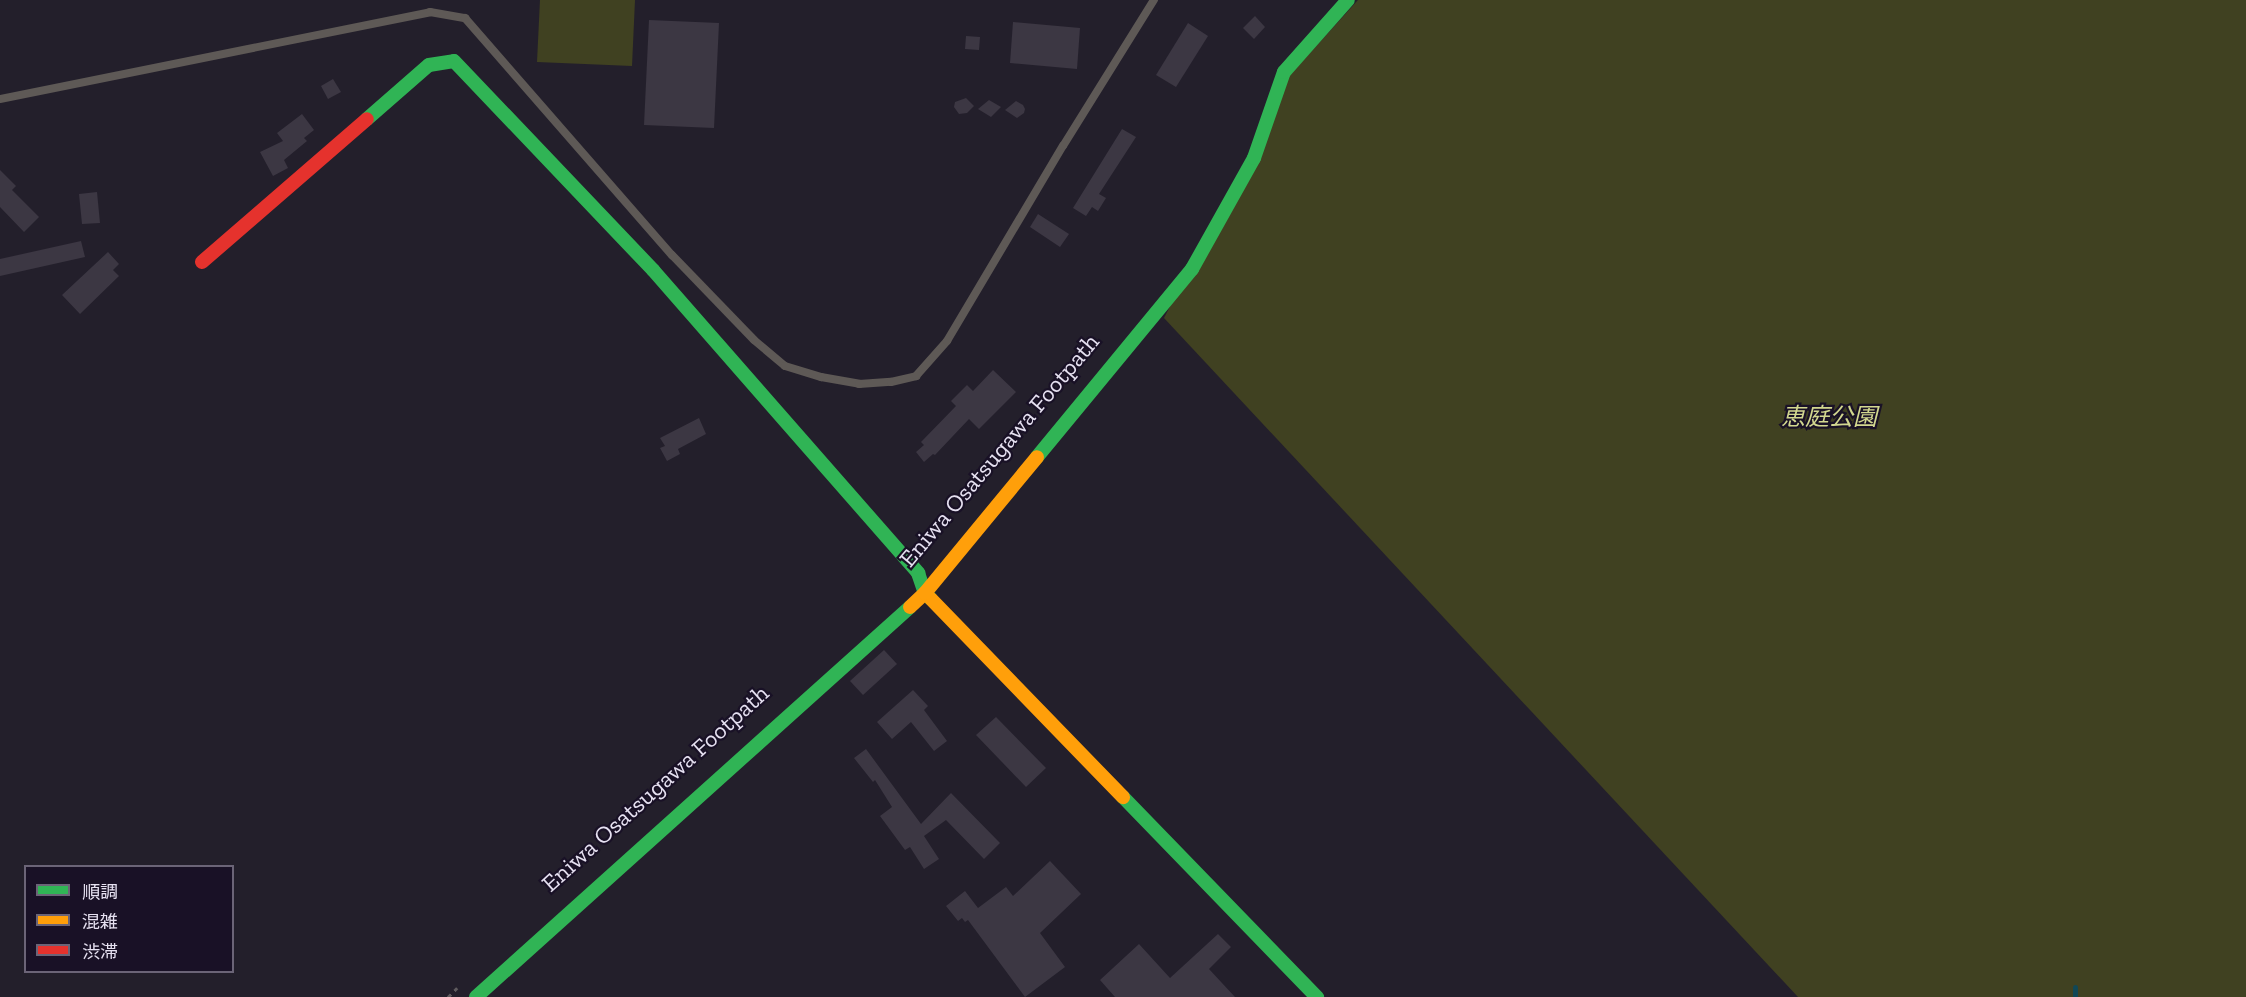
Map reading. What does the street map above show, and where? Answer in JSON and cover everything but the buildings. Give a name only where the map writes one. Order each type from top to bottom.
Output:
[{"type":"street","points":[[476,997],[925,593],[1192,269],[1254,158],[1284,72],[1347,0]]},
{"type":"street","points":[[202,262],[429,65],[454,61],[653,270],[918,573],[925,593],[1317,997]]},
{"type":"lane","points":[[0,99],[430,12],[465,18],[672,255],[754,340],[785,366],[821,377],[859,384],[891,382],[916,376],[947,341],[1063,146],[1154,0]]},
{"type":"path","points":[[448,997],[465,981]]},
{"type":"green space","points":[[540,0],[635,0],[632,66],[537,62]]},
{"type":"green space","name":"恵庭公園","points":[[1358,0],[2246,0],[2246,997],[1798,997],[1164,318],[1289,76]]},
{"type":"waterway","points":[[2075,987],[2075,997]]},
{"type":"traffic: fast","points":[[1037,457],[1192,269],[1254,158],[1284,72],[1348,0]]},
{"type":"traffic: fast","points":[[367,119],[429,65],[454,61],[653,270],[918,573],[925,593],[931,599]]},
{"type":"traffic: fast","points":[[476,997],[910,607]]},
{"type":"traffic: fast","points":[[1123,797],[1317,997]]},
{"type":"traffic: slow","points":[[910,607],[925,593],[1037,457]]},
{"type":"traffic: slow","points":[[931,599],[1123,797]]},
{"type":"traffic: jam","points":[[202,262],[367,119]]}]
